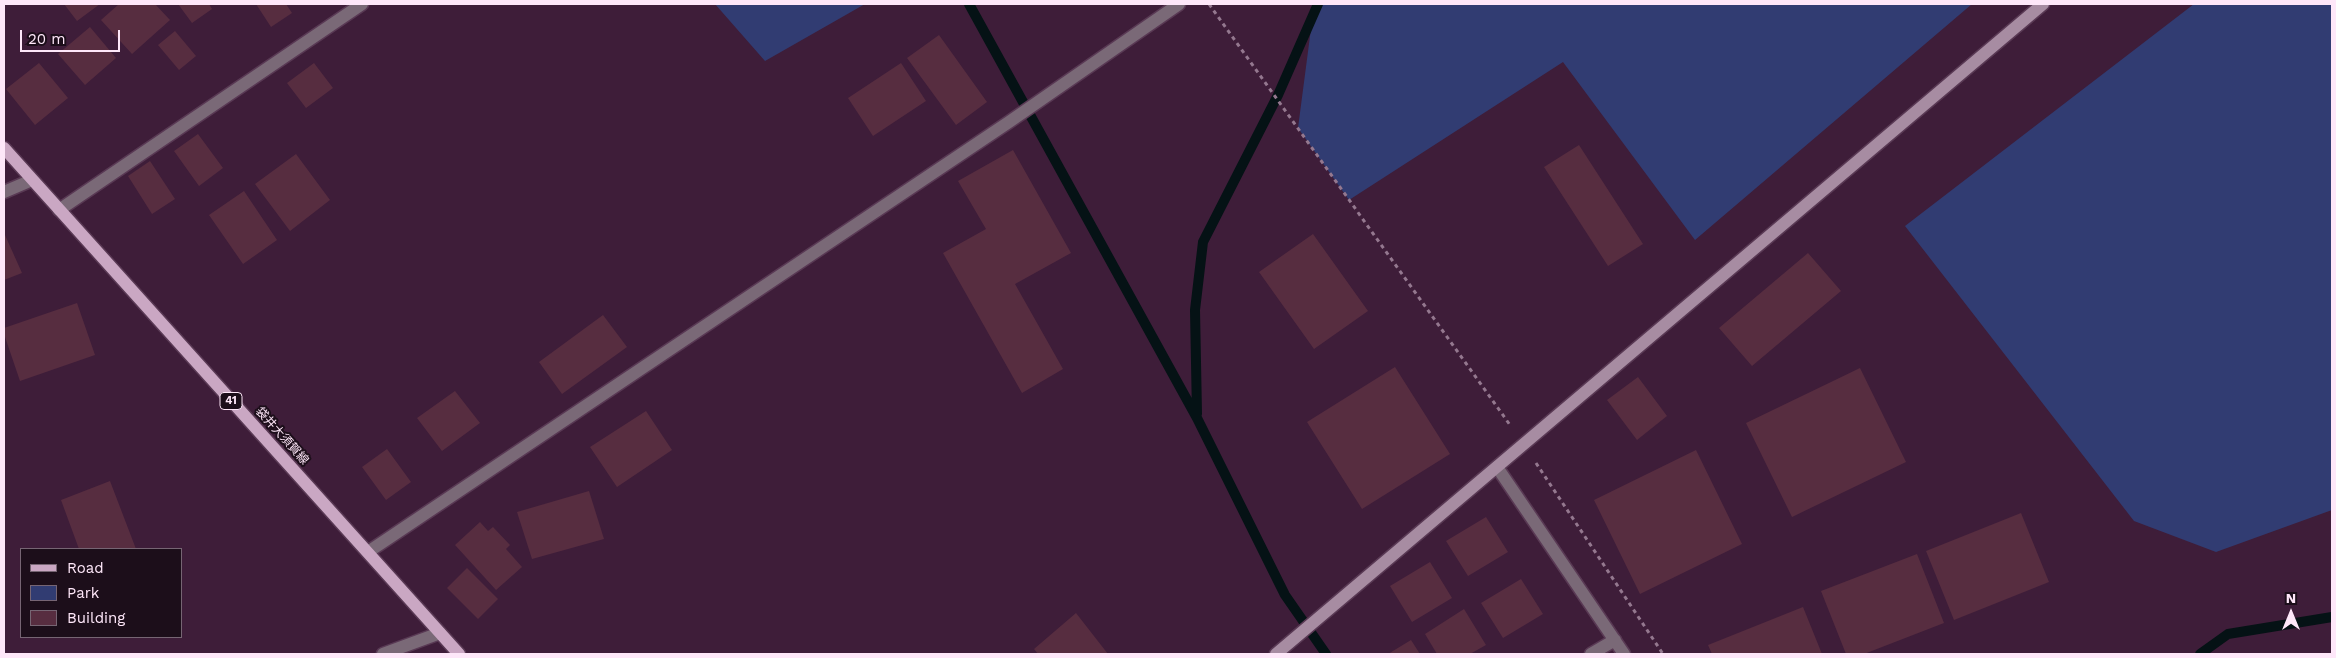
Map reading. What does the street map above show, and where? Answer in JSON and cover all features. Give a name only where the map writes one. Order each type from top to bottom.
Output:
[{"type":"main road","name":"袋井大須賀線","points":[[4,148],[459,654]]},
{"type":"street","points":[[59,210],[362,4]]},
{"type":"street","points":[[368,552],[1010,122],[1179,4]]},
{"type":"street","points":[[1276,654],[2043,4]]},
{"type":"street","points":[[4,192],[32,180]]},
{"type":"street","points":[[1497,467],[1624,654]]},
{"type":"street","points":[[383,654],[440,633]]},
{"type":"street","points":[[1591,654],[1615,640]]},
{"type":"path","points":[[1209,4],[1524,445],[1663,654]]},
{"type":"green space","points":[[715,4],[865,4],[765,61]]},
{"type":"green space","points":[[1320,4],[1972,4],[1695,240],[1563,62],[1349,200],[1298,128],[1312,21]]},
{"type":"green space","points":[[2194,4],[2332,4],[2332,510],[2216,552],[2134,521],[1905,226]]},
{"type":"building","points":[[64,4],[100,4],[77,21]]},
{"type":"building","points":[[119,4],[155,4],[170,20],[132,54],[101,20]]},
{"type":"building","points":[[178,4],[209,4],[212,9],[192,23]]},
{"type":"building","points":[[256,4],[286,4],[292,13],[271,27]]},
{"type":"building","points":[[90,27],[116,58],[85,85],[58,54]]},
{"type":"building","points":[[175,31],[196,56],[179,70],[158,45]]},
{"type":"building","points":[[939,35],[987,102],[956,125],[907,58]]},
{"type":"building","points":[[39,63],[68,98],[35,125],[6,89]]},
{"type":"building","points":[[314,63],[333,88],[306,108],[287,83]]},
{"type":"building","points":[[901,63],[926,101],[873,136],[848,98]]},
{"type":"building","points":[[198,134],[223,168],[199,186],[174,151]]},
{"type":"building","points":[[1579,145],[1643,244],[1608,266],[1544,167]]},
{"type":"building","points":[[1013,150],[1071,253],[1015,284],[1063,369],[1022,393],[943,253],[986,229],[958,181]]},
{"type":"building","points":[[296,154],[330,200],[290,231],[255,184]]},
{"type":"building","points":[[150,161],[175,199],[152,214],[128,176]]},
{"type":"building","points":[[244,191],[277,240],[243,264],[209,215]]},
{"type":"building","points":[[1313,234],[1368,311],[1314,349],[1259,272]]},
{"type":"building","points":[[4,235],[22,273],[4,280]]},
{"type":"building","points":[[1808,253],[1841,291],[1752,366],[1719,328]]},
{"type":"building","points":[[77,303],[95,355],[20,381],[4,334],[4,328]]},
{"type":"building","points":[[603,315],[627,347],[562,394],[539,362]]},
{"type":"building","points":[[1395,367],[1450,454],[1362,509],[1307,422]]},
{"type":"building","points":[[1860,368],[1906,462],[1792,517],[1746,423]]},
{"type":"building","points":[[1638,377],[1667,416],[1637,440],[1607,400]]},
{"type":"building","points":[[455,391],[480,423],[442,451],[417,418]]},
{"type":"building","points":[[646,411],[672,450],[617,487],[590,447]]},
{"type":"building","points":[[387,449],[411,482],[386,500],[362,467]]},
{"type":"building","points":[[1696,450],[1742,544],[1640,594],[1594,500]]},
{"type":"building","points":[[110,481],[136,548],[79,548],[61,500]]},
{"type":"building","points":[[589,491],[604,539],[532,559],[517,512]]},
{"type":"building","points":[[2021,513],[2049,582],[1954,620],[1926,551]]},
{"type":"building","points":[[1486,517],[1508,552],[1468,576],[1446,541]]},
{"type":"building","points":[[480,522],[488,531],[493,527],[510,545],[506,549],[522,567],[496,590],[455,545]]},
{"type":"building","points":[[1917,554],[1944,623],[1864,654],[1846,654],[1821,591]]},
{"type":"building","points":[[1430,562],[1452,598],[1412,622],[1390,586]]},
{"type":"building","points":[[467,568],[498,599],[478,619],[447,588]]},
{"type":"building","points":[[1521,579],[1543,614],[1503,638],[1481,603]]},
{"type":"building","points":[[1803,607],[1822,654],[1712,654],[1708,645]]},
{"type":"building","points":[[1464,609],[1486,645],[1470,654],[1437,654],[1425,634]]},
{"type":"building","points":[[1076,613],[1108,654],[1038,654],[1034,649]]},
{"type":"building","points":[[1411,640],[1420,654],[1388,654]]},
{"type":"waterway","points":[[969,4],[1197,418],[1285,595],[1326,654]]},
{"type":"waterway","points":[[1197,414],[1195,310],[1203,242],[1278,95],[1318,4]]},
{"type":"waterway","points":[[2200,654],[2228,634],[2332,617]]}]
